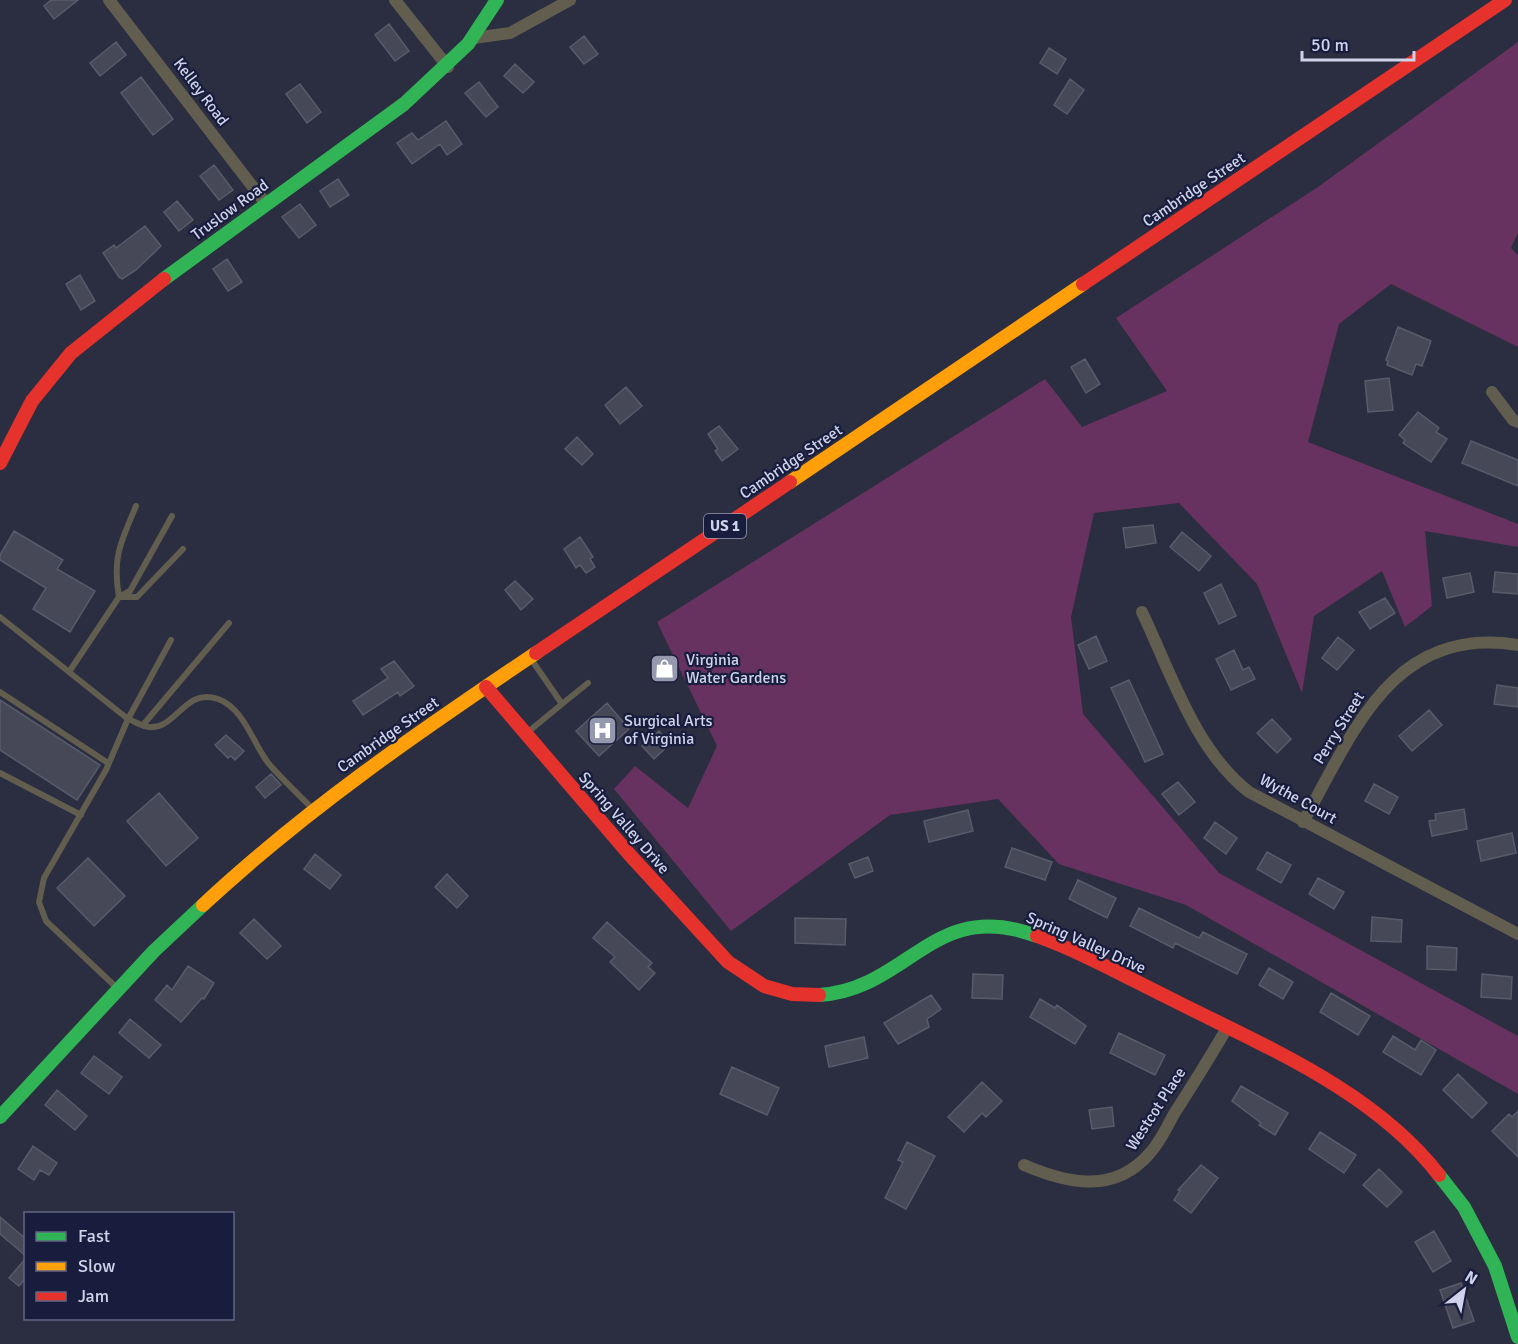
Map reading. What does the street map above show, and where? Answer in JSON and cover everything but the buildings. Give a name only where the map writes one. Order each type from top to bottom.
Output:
[{"type":"street","name":"Kelley Road","points":[[109,0],[266,204]]},
{"type":"street","points":[[395,0],[448,67]]},
{"type":"street","name":"Truslow Road","points":[[0,463],[32,401],[71,353],[117,313],[404,104],[448,67],[474,38],[498,0]]},
{"type":"street","points":[[474,38],[510,33],[570,0]]},
{"type":"street","name":"Cambridge Street","points":[[0,1118],[117,989],[231,879],[314,809],[410,738],[1505,0]]},
{"type":"street","points":[[1491,392],[1513,420],[1518,422]]},
{"type":"street","name":"Wythe Court","points":[[1142,612],[1205,744],[1216,762],[1249,792],[1518,934]]},
{"type":"street","name":"Perry Street","points":[[1303,822],[1358,723],[1375,699],[1398,674],[1431,653],[1452,646],[1473,642],[1518,645]]},
{"type":"street","name":"Spring Valley Drive","points":[[486,687],[654,882],[726,961],[762,985],[803,995],[825,995],[850,991],[878,979],[931,940],[971,926],[992,925],[1032,933],[1227,1028],[1359,1100],[1415,1144],[1439,1170],[1474,1221],[1497,1270],[1518,1337]]},
{"type":"street","name":"Westcot Place","points":[[1024,1165],[1048,1175],[1088,1184],[1109,1180],[1132,1169],[1151,1152],[1227,1028]]},
{"type":"lane","points":[[119,597],[114,570],[121,543],[136,506]]},
{"type":"lane","points":[[69,672],[119,597],[130,591],[172,516]]},
{"type":"lane","points":[[119,597],[137,597],[183,549]]},
{"type":"lane","points":[[0,617],[128,719],[143,725],[150,727],[163,725],[190,702],[203,696],[219,699],[237,712],[268,763],[314,809]]},
{"type":"lane","points":[[143,725],[229,623]]},
{"type":"lane","points":[[117,989],[46,921],[39,902],[44,879],[81,815],[128,719],[171,640]]},
{"type":"lane","points":[[531,658],[562,704]]},
{"type":"lane","points":[[526,734],[588,683]]},
{"type":"lane","points":[[0,692],[108,763]]},
{"type":"lane","points":[[0,773],[81,815]]},
{"type":"shaded area","points":[[1518,42],[1518,233],[1511,248],[1518,255],[1518,347],[1391,284],[1339,324],[1308,442],[1518,524],[1518,547],[1425,531],[1432,606],[1405,627],[1382,571],[1314,616],[1302,693],[1257,584],[1179,503],[1094,513],[1071,617],[1083,714],[1219,873],[1518,1036],[1518,1094],[1186,905],[1059,864],[998,799],[890,815],[731,931],[614,789],[635,766],[688,808],[717,746],[657,622],[1045,379],[1082,427],[1167,391],[1116,318],[1318,187]]},
{"type":"traffic: fast","points":[[164,279],[404,104],[468,44],[497,0]]},
{"type":"traffic: fast","points":[[0,1117],[154,951],[203,905]]},
{"type":"traffic: fast","points":[[819,995],[850,989],[877,978],[946,936],[971,928],[1001,927],[1037,936]]},
{"type":"traffic: fast","points":[[1439,1175],[1464,1207],[1495,1266],[1518,1337]]},
{"type":"traffic: slow","points":[[790,482],[1083,284]]},
{"type":"traffic: slow","points":[[203,905],[282,836],[365,772],[536,653]]},
{"type":"traffic: jam","points":[[1083,284],[1505,0]]},
{"type":"traffic: jam","points":[[0,463],[32,401],[71,353],[164,279]]},
{"type":"traffic: jam","points":[[536,653],[790,482]]},
{"type":"traffic: jam","points":[[486,687],[629,854],[728,962],[764,986],[792,994],[819,995]]},
{"type":"traffic: jam","points":[[1037,936],[1106,966],[1245,1035],[1316,1074],[1351,1095],[1383,1119],[1413,1145],[1439,1175]]},
{"type":"place","name":"Virginia Water Gardens","points":[[665,669]]},
{"type":"place","name":"Surgical Arts of Virginia","points":[[603,730]]}]
